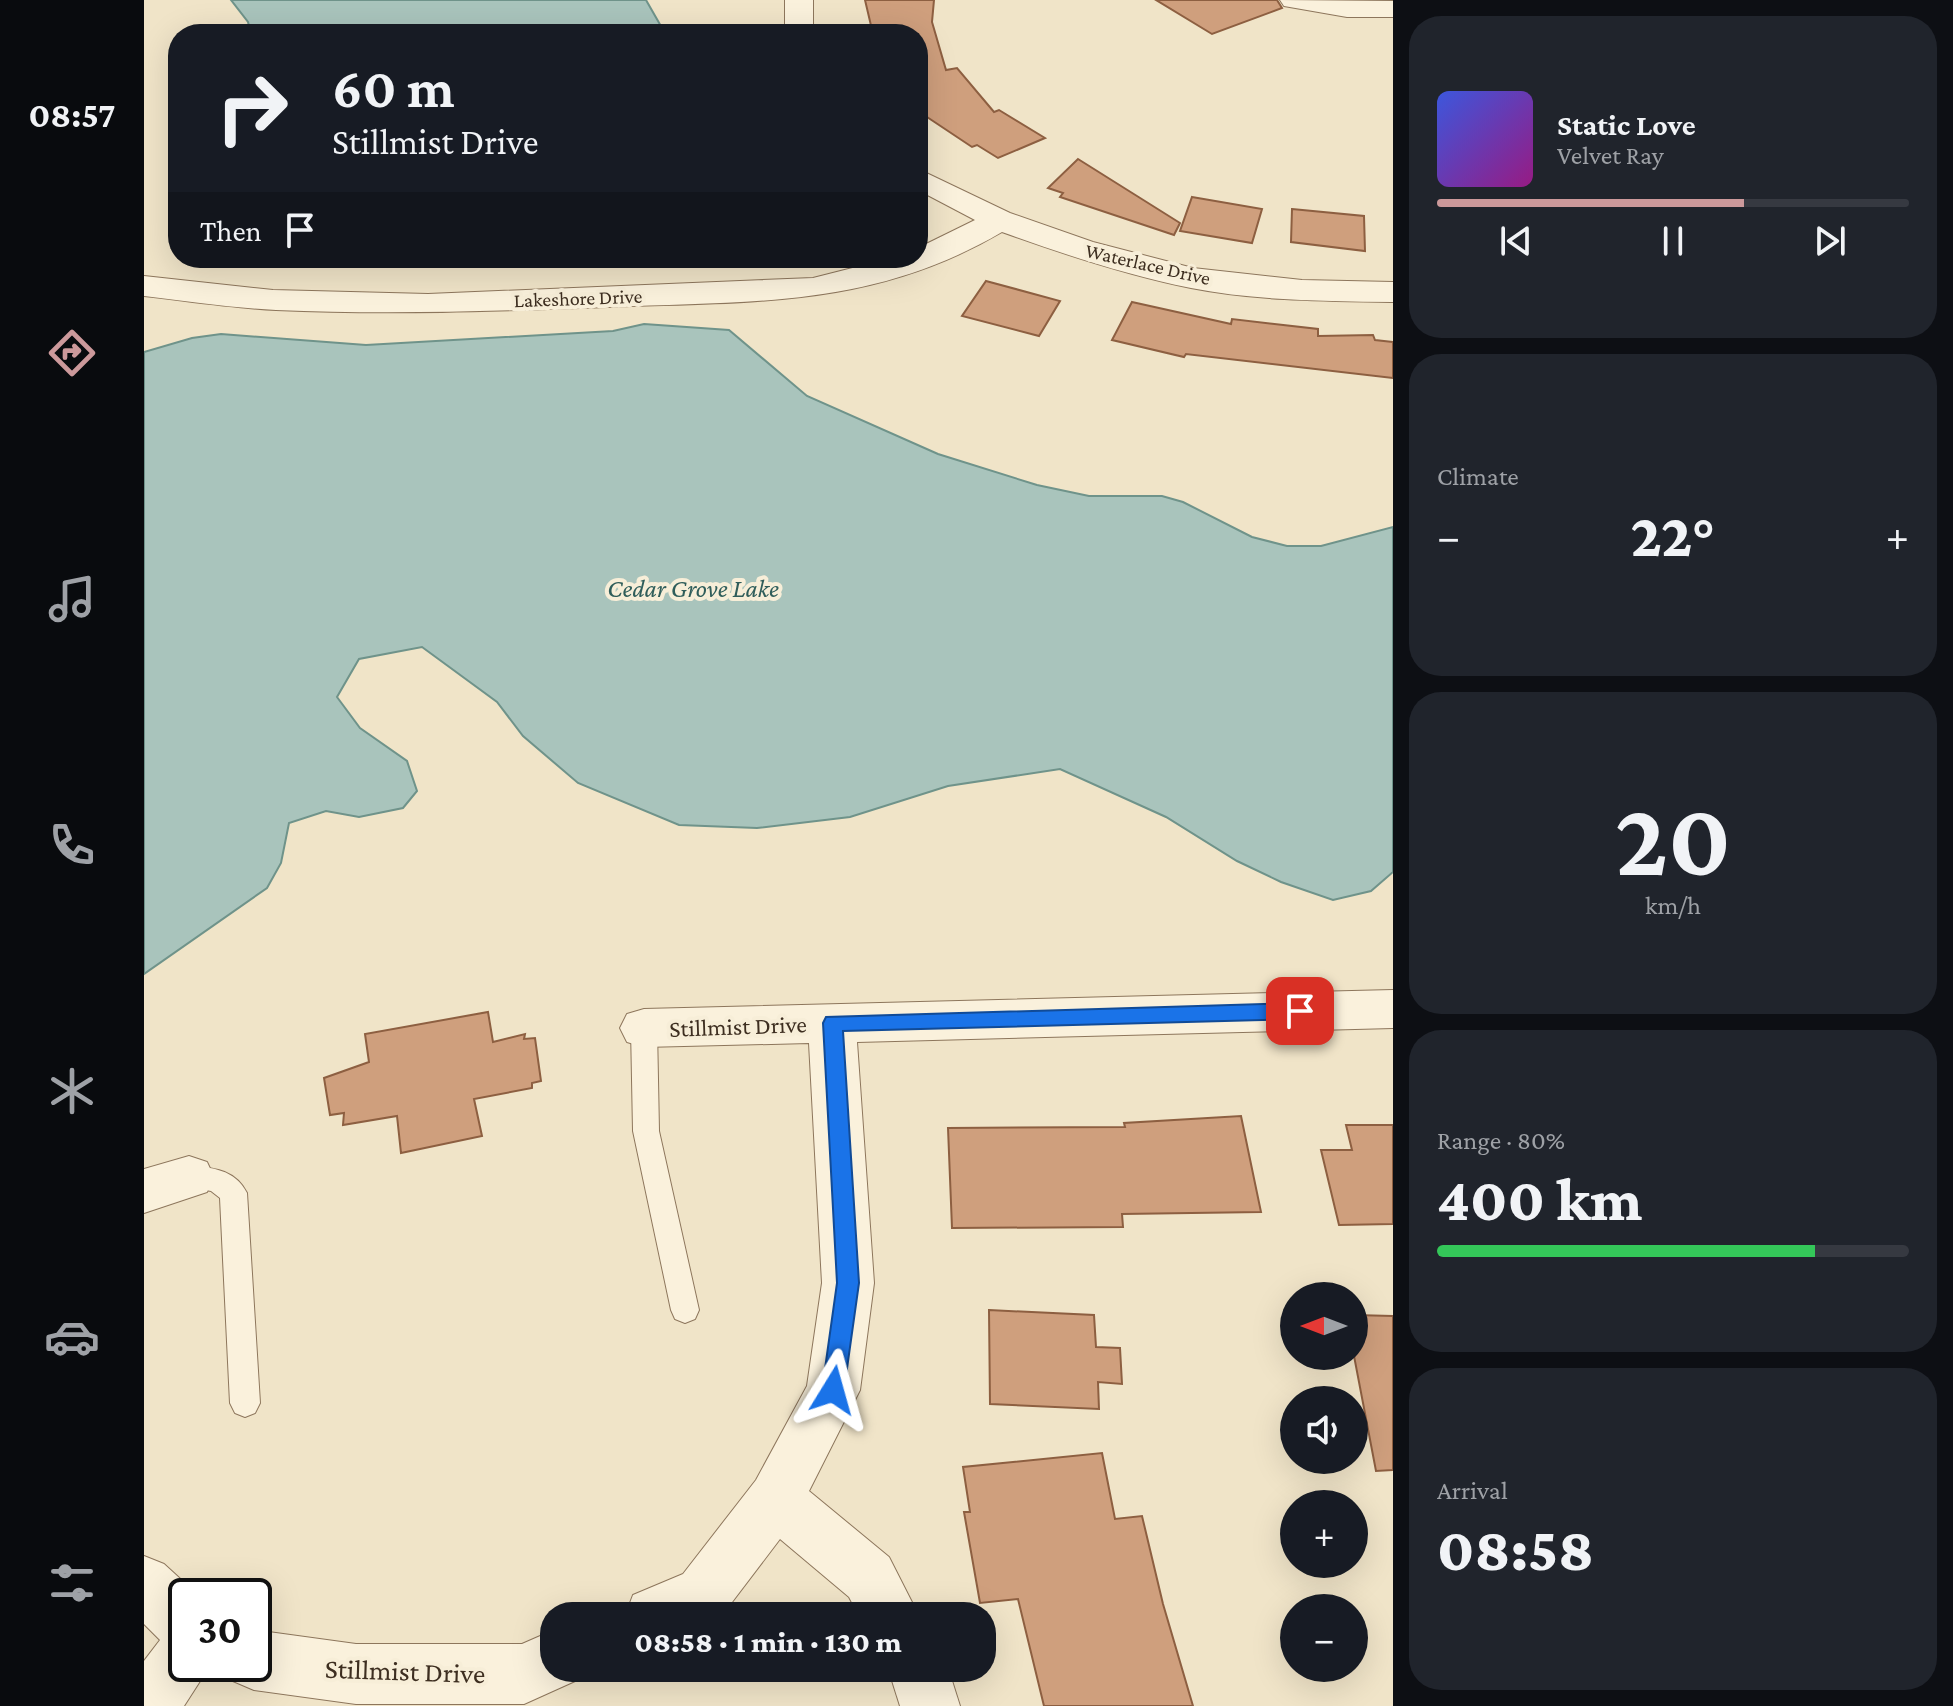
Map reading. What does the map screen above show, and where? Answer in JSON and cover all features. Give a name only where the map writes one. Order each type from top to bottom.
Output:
[{"type":"street","points":[[799,0],[799,24]]},
{"type":"street","points":[[1294,0],[1347,9],[1393,9]]},
{"type":"street","name":"Waterlace Drive","points":[[928,183],[999,220],[1081,249],[1192,278],[1302,290],[1393,292]]},
{"type":"street","name":"Lakeshore Drive","points":[[928,255],[963,241],[999,220]]},
{"type":"street","name":"Lakeshore Drive","points":[[144,286],[273,300],[428,304],[813,288],[897,268]]},
{"type":"street","name":"Stillmist Drive","points":[[644,1028],[1393,1009]]},
{"type":"street","name":"Stillmist Drive","points":[[685,1602],[703,1594],[776,1499],[833,1390],[848,1283],[832,1023]]},
{"type":"street","points":[[776,1499],[869,1577],[882,1602]]},
{"type":"street","points":[[144,1584],[168,1607]]},
{"type":"street","name":"Stillmist Drive","points":[[272,1662],[356,1674],[524,1674],[540,1667]]},
{"type":"street","points":[[147,1706],[168,1678]]},
{"type":"street","points":[[922,1682],[930,1706]]},
{"type":"lane","points":[[644,1028],[646,1131],[685,1310]]},
{"type":"lane","points":[[166,1184],[217,1180],[233,1193],[245,1403]]},
{"type":"water","points":[[231,0],[646,0],[660,24],[248,24]]},
{"type":"water","name":"Cedar Grove Lake","points":[[644,324],[729,330],[807,396],[938,454],[1037,485],[1089,496],[1162,496],[1183,502],[1252,537],[1287,546],[1321,546],[1393,527],[1393,872],[1371,891],[1333,900],[1281,882],[1237,861],[1166,817],[1060,769],[948,786],[850,817],[757,828],[679,825],[578,783],[523,736],[497,702],[422,647],[359,659],[337,697],[360,728],[407,761],[417,791],[403,808],[359,817],[326,811],[289,823],[281,863],[267,888],[144,974],[144,352],[192,338],[221,334],[366,345],[613,331]]},
{"type":"building","points":[[865,0],[934,0],[932,22],[946,70],[957,68],[994,112],[999,110],[1045,138],[998,158],[977,145],[972,147],[928,118],[928,24],[871,24]]},
{"type":"building","points":[[1156,0],[1277,0],[1282,8],[1212,34]]},
{"type":"building","points":[[1078,159],[1180,223],[1174,235],[1060,197],[1063,193],[1048,188]]},
{"type":"building","points":[[1192,197],[1262,209],[1252,243],[1180,231]]},
{"type":"building","points":[[1292,209],[1364,216],[1365,251],[1291,242]]},
{"type":"building","points":[[986,281],[1060,301],[1039,336],[962,316]]},
{"type":"building","points":[[1132,302],[1231,324],[1232,319],[1318,329],[1318,336],[1373,335],[1375,340],[1393,342],[1393,378],[1186,354],[1184,357],[1112,340]]},
{"type":"building","points":[[488,1012],[493,1042],[525,1034],[524,1039],[535,1038],[541,1081],[532,1083],[532,1088],[474,1099],[482,1136],[401,1153],[397,1116],[343,1125],[344,1113],[330,1115],[324,1078],[369,1062],[365,1034]]},
{"type":"building","points":[[1241,1116],[1261,1212],[1122,1214],[1123,1227],[952,1228],[948,1128],[1125,1127],[1124,1123]]},
{"type":"building","points":[[1346,1125],[1393,1125],[1393,1224],[1339,1225],[1321,1150],[1352,1150]]},
{"type":"building","points":[[989,1310],[1094,1315],[1096,1347],[1120,1348],[1122,1384],[1098,1382],[1099,1409],[990,1404]]},
{"type":"building","points":[[1368,1315],[1393,1316],[1393,1470],[1376,1471],[1368,1429],[1368,1386],[1360,1386],[1357,1370],[1368,1370]]},
{"type":"building","points":[[1102,1453],[1115,1519],[1142,1516],[1163,1604],[1193,1706],[1044,1706],[1018,1599],[980,1602],[964,1512],[970,1512],[963,1467]]},
{"type":"route","points":[[833,1390],[848,1283],[832,1023],[1300,1011]]}]
